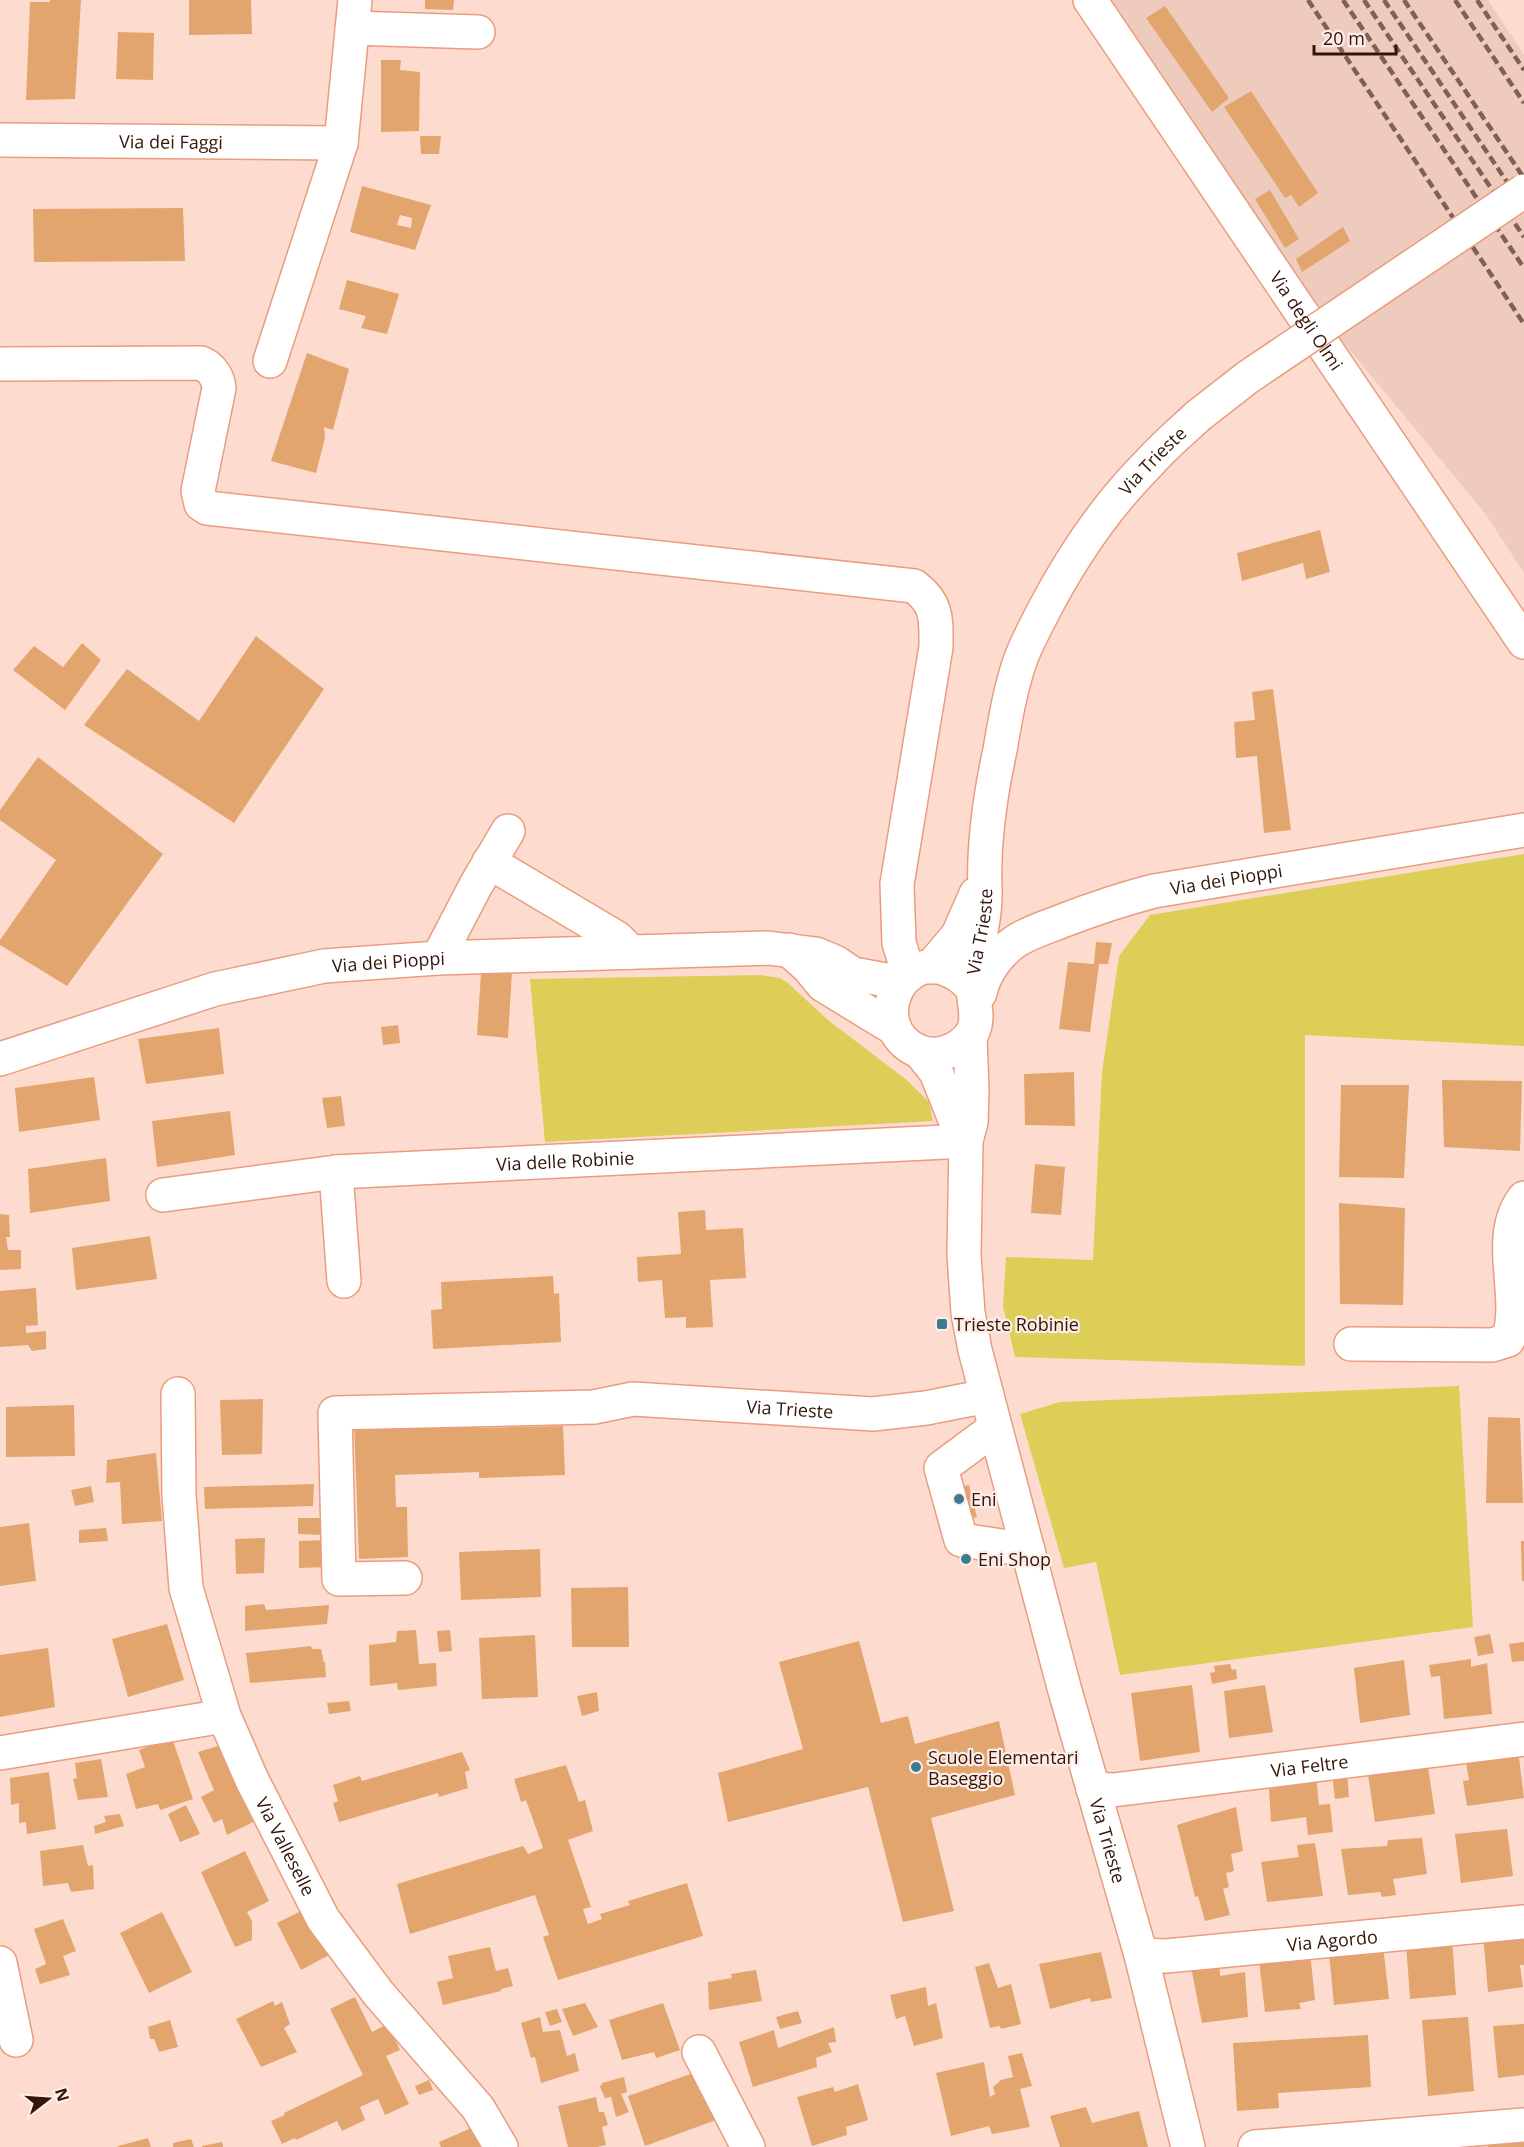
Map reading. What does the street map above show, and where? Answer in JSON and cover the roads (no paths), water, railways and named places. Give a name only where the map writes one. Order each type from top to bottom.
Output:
[{"type":"street","name":"Via degli Olmi","points":[[1090,0],[1524,642]]},
{"type":"street","points":[[270,361],[341,143],[354,14],[478,32]]},
{"type":"street","name":"Via dei Faggi","points":[[0,140],[341,143]]},
{"type":"street","name":"Via Trieste","points":[[1188,2147],[1141,1955],[1093,1789],[995,1428],[968,1313],[964,1255],[966,1141],[971,1122],[972,1091],[973,972],[981,938],[981,893],[992,788],[1020,661],[1057,586],[1102,517],[1148,464],[1198,416],[1248,377],[1524,190]]},
{"type":"street","points":[[0,364],[201,363],[205,365],[214,374],[219,388],[198,491],[201,504],[207,508],[914,586],[927,597],[934,611],[936,647],[898,865],[897,904],[913,932],[917,972]]},
{"type":"street","name":"Via dei Pioppi","points":[[973,1011],[990,969],[1015,941],[1045,927],[1121,899],[1154,891],[1524,830]]},
{"type":"street","points":[[438,958],[508,831]]},
{"type":"street","points":[[489,862],[617,939],[631,952]]},
{"type":"street","name":"Via Trieste","points":[[966,1141],[936,1072],[920,1052],[908,1046],[895,1029],[891,1010],[893,996],[958,935],[981,893]]},
{"type":"street","name":"Via dei Pioppi","points":[[0,1059],[216,989],[324,966],[438,958],[768,948],[816,954],[835,962],[853,974],[886,980],[917,972]]},
{"type":"street","points":[[789,950],[823,985],[895,1029]]},
{"type":"street","name":"Via Trieste","points":[[917,972],[953,972],[973,1011]]},
{"type":"street","points":[[920,1052],[934,1054],[947,1052],[960,1046],[973,1011]]},
{"type":"street","name":"Via delle Robinie","points":[[163,1195],[336,1172],[966,1141]]},
{"type":"street","points":[[336,1172],[344,1281]]},
{"type":"street","points":[[1351,1344],[1492,1345],[1508,1340],[1513,1318],[1510,1234],[1512,1220],[1524,1198]]},
{"type":"street","name":"Via Valleselle","points":[[178,1394],[179,1495],[186,1588],[224,1716],[252,1780],[323,1919],[378,1993],[478,2108],[501,2147]]},
{"type":"street","name":"Via Trieste","points":[[405,1578],[339,1579],[335,1413],[594,1407],[633,1399],[873,1414],[926,1408],[987,1396]]},
{"type":"street","points":[[995,1428],[941,1468],[961,1540],[1028,1550]]},
{"type":"street","points":[[0,1752],[224,1716]]},
{"type":"street","name":"Via Feltre","points":[[1093,1789],[1113,1790],[1524,1739]]},
{"type":"street","name":"Via Agordo","points":[[1141,1955],[1166,1956],[1524,1922]]},
{"type":"street","points":[[0,1963],[16,2040]]},
{"type":"street","points":[[699,2052],[748,2147]]},
{"type":"street","points":[[1256,2147],[1524,2125]]},
{"type":"railway","points":[[1308,0],[1524,324]]},
{"type":"railway","points":[[1343,0],[1524,268]]},
{"type":"railway","points":[[1364,0],[1524,237]]},
{"type":"railway","points":[[1384,0],[1524,207]]},
{"type":"railway","points":[[1404,0],[1524,178]]},
{"type":"railway","points":[[1455,0],[1524,103]]},
{"type":"railway","points":[[1477,0],[1524,70]]},
{"type":"place","name":"Trieste Robinie","points":[[942,1324]]},
{"type":"place","name":"Eni","points":[[959,1499]]},
{"type":"place","name":"Eni Shop","points":[[966,1559]]},
{"type":"place","name":"Scuole Elementari Baseggio","points":[[916,1767]]}]
